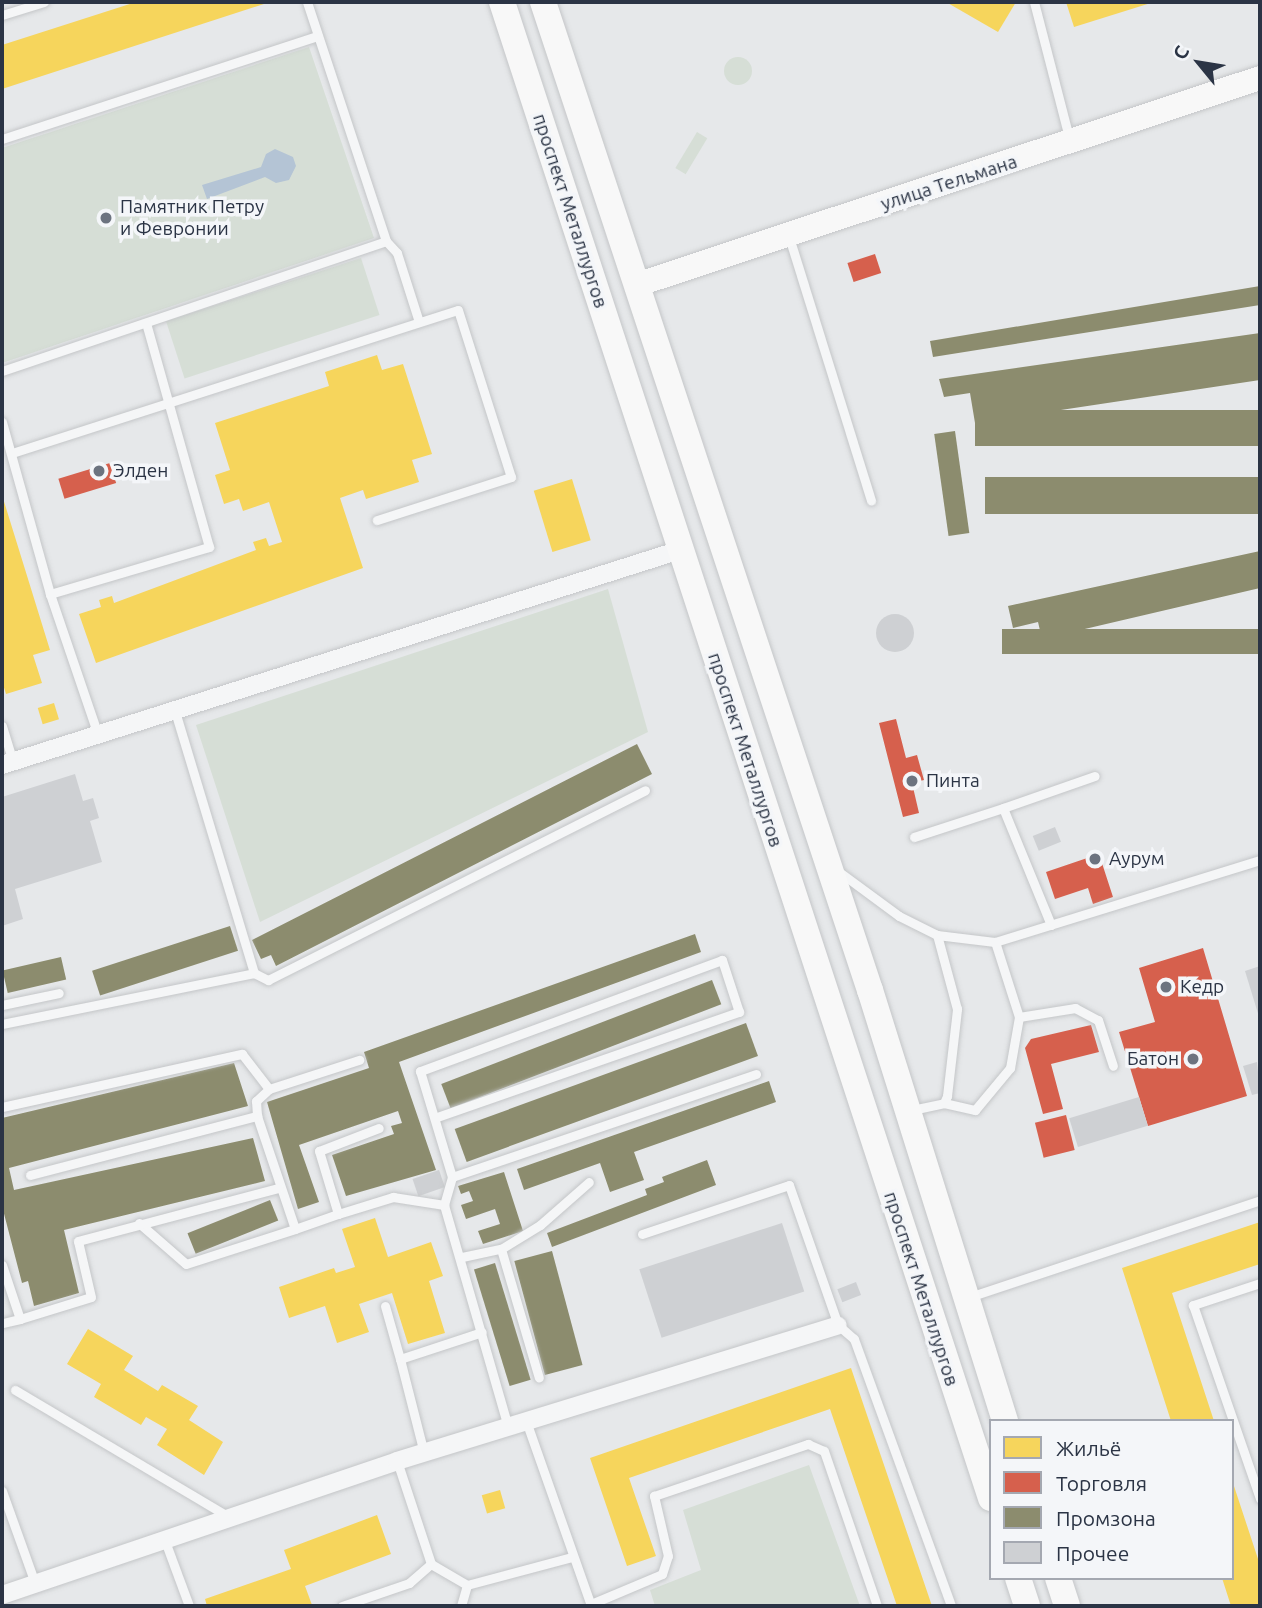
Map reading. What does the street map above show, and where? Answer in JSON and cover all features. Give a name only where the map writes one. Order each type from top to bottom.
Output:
[{"type":"main road","name":"проспект Металлургов","points":[[502,2],[989,1492]]},
{"type":"main road","name":"проспект Металлургов","points":[[543,2],[828,864],[1004,1419]]},
{"type":"main road","name":"улица Тельмана","points":[[636,285],[1260,78]]},
{"type":"main road","points":[[599,298],[636,285]]},
{"type":"main road","points":[[1019,1580],[1027,1606]]},
{"type":"main road","points":[[1059,1580],[1067,1606]]},
{"type":"street","points":[[7,763],[680,550]]},
{"type":"street","points":[[2,1595],[397,1461],[838,1325]]},
{"type":"lane","points":[[2,15],[44,2]]},
{"type":"lane","points":[[307,2],[386,241],[397,253],[419,323]]},
{"type":"lane","points":[[1034,2],[1070,143]]},
{"type":"lane","points":[[2,139],[318,36]]},
{"type":"lane","points":[[789,235],[871,500]]},
{"type":"lane","points":[[2,371],[386,241]]},
{"type":"lane","points":[[12,453],[458,310],[511,477],[377,520]]},
{"type":"lane","points":[[50,594],[209,547],[171,403],[146,323]]},
{"type":"lane","points":[[2,422],[50,594],[98,735]]},
{"type":"lane","points":[[175,711],[254,973]]},
{"type":"lane","points":[[2,726],[7,763]]},
{"type":"lane","points":[[914,837],[1095,776]]},
{"type":"lane","points":[[2,1024],[254,973],[268,980],[645,790]]},
{"type":"lane","points":[[1003,808],[1051,925]]},
{"type":"lane","points":[[828,864],[899,916],[937,935],[995,942],[1260,860]]},
{"type":"lane","points":[[937,935],[957,1009],[944,1103]]},
{"type":"lane","points":[[907,1111],[944,1103],[975,1110],[1010,1068],[1019,1017],[995,942]]},
{"type":"lane","points":[[437,1117],[739,1012],[722,960],[420,1071],[437,1117],[452,1177],[444,1205],[462,1257],[508,1427]]},
{"type":"lane","points":[[2,1004],[59,993]]},
{"type":"lane","points":[[1019,1017],[1075,1008],[1098,1020],[1113,1066]]},
{"type":"lane","points":[[2,1107],[242,1054],[269,1089]]},
{"type":"lane","points":[[295,1229],[257,1116],[256,1101],[269,1089],[359,1060]]},
{"type":"lane","points":[[452,1177],[756,1074]]},
{"type":"lane","points":[[30,1175],[257,1116]]},
{"type":"lane","points":[[338,1214],[319,1151],[379,1128]]},
{"type":"lane","points":[[462,1257],[501,1249],[540,1225],[589,1182]]},
{"type":"lane","points":[[642,1234],[789,1185],[838,1325],[854,1339],[951,1606]]},
{"type":"lane","points":[[2,1324],[90,1297],[78,1241],[279,1188]]},
{"type":"lane","points":[[139,1223],[186,1264],[393,1197],[444,1205]]},
{"type":"lane","points":[[964,1298],[1260,1200]]},
{"type":"lane","points":[[501,1249],[539,1378]]},
{"type":"lane","points":[[2,1265],[20,1319]]},
{"type":"lane","points":[[1232,1419],[1193,1305],[1260,1283]]},
{"type":"lane","points":[[385,1306],[424,1453]]},
{"type":"lane","points":[[400,1359],[482,1332]]},
{"type":"lane","points":[[15,1390],[231,1518]]},
{"type":"lane","points":[[526,1422],[591,1605],[662,1574],[668,1556],[654,1496],[808,1444],[824,1451],[877,1606]]},
{"type":"lane","points":[[1234,1424],[1260,1499]]},
{"type":"lane","points":[[397,1461],[431,1564],[467,1585],[572,1557]]},
{"type":"lane","points":[[3,1496],[34,1583]]},
{"type":"lane","points":[[165,1541],[189,1606]]},
{"type":"lane","points":[[342,1606],[409,1583],[431,1564]]},
{"type":"lane","points":[[461,1606],[467,1585]]},
{"type":"shaded area","points":[[309,47],[374,238],[2,363],[2,148]]},
{"type":"shaded area","points":[[738,57],[748,61],[752,71],[748,81],[738,85],[728,81],[724,71],[728,61]]},
{"type":"shaded area","points":[[697,132],[707,138],[686,174],[675,168]]},
{"type":"shaded area","points":[[361,258],[380,315],[185,378],[166,321]]},
{"type":"shaded area","points":[[608,589],[648,732],[260,922],[196,725]]},
{"type":"shaded area","points":[[809,1465],[860,1606],[655,1606],[650,1590],[701,1570],[683,1510]]},
{"type":"water","points":[[275,149],[293,157],[296,166],[289,180],[276,183],[265,177],[207,199],[202,185],[261,167],[266,154]]},
{"type":"building: Жильё","points":[[136,2],[270,2],[2,89],[2,45]]},
{"type":"building: Жильё","points":[[946,2],[1016,2],[998,32]]},
{"type":"building: Жильё","points":[[1066,2],[1154,2],[1074,27]]},
{"type":"building: Жильё","points":[[377,355],[382,370],[403,364],[432,454],[412,460],[419,482],[366,499],[363,490],[340,498],[363,568],[96,663],[79,614],[101,607],[99,600],[112,596],[114,603],[256,550],[253,542],[266,538],[269,546],[282,542],[269,502],[243,511],[239,499],[224,504],[215,475],[230,470],[215,423],[329,386],[325,372]]},
{"type":"building: Жильё","points":[[572,479],[591,540],[552,552],[534,491]]},
{"type":"building: Жильё","points":[[2,495],[50,650],[33,655],[42,683],[6,694],[2,681]]},
{"type":"building: Жильё","points":[[54,703],[59,719],[43,724],[38,708]]},
{"type":"building: Жильё","points":[[375,1218],[388,1257],[431,1242],[443,1276],[429,1281],[445,1333],[408,1344],[392,1293],[359,1304],[369,1332],[337,1343],[325,1306],[289,1318],[279,1287],[334,1268],[336,1273],[355,1267],[342,1229]]},
{"type":"building: Жильё","points":[[1260,1222],[1260,1264],[1172,1293],[1213,1419],[1170,1419],[1122,1268]]},
{"type":"building: Жильё","points":[[88,1329],[133,1356],[124,1370],[158,1391],[162,1385],[198,1406],[189,1420],[223,1442],[204,1475],[157,1445],[167,1429],[146,1417],[141,1425],[94,1397],[101,1384],[67,1364]]},
{"type":"building: Жильё","points":[[851,1368],[932,1606],[897,1606],[830,1409],[629,1478],[656,1556],[627,1566],[590,1458]]},
{"type":"building: Жильё","points":[[1234,1486],[1260,1565],[1260,1606],[1231,1606],[1223,1580],[1234,1580]]},
{"type":"building: Жильё","points":[[500,1490],[505,1508],[487,1514],[482,1495]]},
{"type":"building: Жильё","points":[[377,1515],[391,1554],[305,1586],[312,1605],[207,1606],[205,1599],[291,1569],[284,1550]]},
{"type":"building: Торговля","points":[[875,254],[881,273],[854,282],[847,263]]},
{"type":"building: Торговля","points":[[110,463],[116,483],[64,499],[58,479]]},
{"type":"building: Торговля","points":[[896,719],[906,758],[917,755],[924,780],[912,783],[919,813],[903,817],[879,723]]},
{"type":"building: Торговля","points":[[1099,854],[1113,897],[1093,904],[1088,888],[1055,899],[1046,872]]},
{"type":"building: Торговля","points":[[1203,948],[1247,1096],[1148,1126],[1119,1032],[1155,1022],[1139,968]]},
{"type":"building: Торговля","points":[[1091,1025],[1099,1052],[1051,1064],[1063,1109],[1043,1114],[1025,1048],[1031,1039]]},
{"type":"building: Торговля","points":[[1066,1115],[1075,1150],[1044,1158],[1035,1123]]},
{"type":"building: Промзона","points":[[1260,286],[1260,305],[933,357],[930,341]]},
{"type":"building: Промзона","points":[[1260,333],[1260,380],[975,423],[970,393],[944,397],[939,379]]},
{"type":"building: Промзона","points":[[975,410],[1260,410],[1260,446],[975,446]]},
{"type":"building: Промзона","points":[[955,431],[969,533],[949,536],[934,434]]},
{"type":"building: Промзона","points":[[985,477],[1260,477],[1260,514],[985,514]]},
{"type":"building: Промзона","points":[[1260,551],[1260,588],[1042,639],[1038,622],[1013,628],[1008,606]]},
{"type":"building: Промзона","points":[[1002,629],[1260,629],[1260,654],[1002,654]]},
{"type":"building: Промзона","points":[[637,744],[652,774],[276,966],[271,955],[261,959],[252,940]]},
{"type":"building: Промзона","points":[[230,926],[238,951],[100,996],[92,971]]},
{"type":"building: Промзона","points":[[695,934],[701,952],[399,1062],[436,1170],[346,1196],[332,1155],[394,1134],[391,1126],[402,1123],[398,1111],[299,1145],[319,1202],[298,1209],[267,1102],[369,1068],[364,1052]]},
{"type":"building: Промзона","points":[[61,957],[66,979],[8,993],[3,970]]},
{"type":"building: Промзона","points":[[712,980],[721,1004],[451,1108],[441,1084]]},
{"type":"building: Промзона","points":[[746,1023],[758,1056],[467,1162],[455,1129]]},
{"type":"building: Промзона","points":[[234,1063],[248,1106],[9,1168],[14,1190],[253,1138],[265,1181],[64,1230],[79,1293],[34,1306],[28,1281],[22,1283],[2,1206],[2,1118]]},
{"type":"building: Промзона","points":[[769,1081],[776,1102],[634,1152],[644,1180],[610,1192],[600,1163],[524,1190],[517,1169]]},
{"type":"building: Промзона","points":[[707,1160],[716,1185],[552,1247],[547,1233],[647,1195],[645,1189],[664,1182],[662,1177]]},
{"type":"building: Промзона","points":[[504,1172],[523,1231],[483,1244],[478,1231],[500,1224],[495,1209],[466,1219],[461,1205],[473,1201],[469,1191],[461,1194],[458,1186]]},
{"type":"building: Промзона","points":[[270,1200],[278,1220],[196,1254],[187,1233]]},
{"type":"building: Промзона","points":[[552,1251],[583,1365],[545,1375],[514,1261]]},
{"type":"building: Промзона","points":[[495,1263],[531,1380],[510,1386],[474,1269]]},
{"type":"building: Прочее","points":[[895,614],[908,620],[914,633],[908,646],[895,652],[882,646],[876,633],[882,620]]},
{"type":"building: Прочее","points":[[75,774],[83,801],[93,798],[99,818],[90,821],[102,862],[15,889],[23,919],[2,926],[2,797]]},
{"type":"building: Прочее","points":[[1055,827],[1061,842],[1039,851],[1033,836]]},
{"type":"building: Прочее","points":[[1260,966],[1260,1020],[1245,971]]},
{"type":"building: Прочее","points":[[1257,1062],[1260,1093],[1252,1095],[1243,1066]]},
{"type":"building: Прочее","points":[[1139,1097],[1148,1126],[1078,1147],[1069,1118]]},
{"type":"building: Прочее","points":[[439,1170],[445,1187],[418,1196],[413,1179]]},
{"type":"building: Прочее","points":[[782,1223],[804,1291],[662,1338],[639,1269]]},
{"type":"building: Прочее","points":[[856,1282],[861,1295],[842,1302],[837,1289]]},
{"type":"place","name":"Памятник Петру и Февронии","points":[[106,218]]},
{"type":"place","name":"Элден","points":[[99,471]]},
{"type":"place","name":"Пинта","points":[[912,781]]},
{"type":"place","name":"Аурум","points":[[1095,859]]},
{"type":"place","name":"Кедр","points":[[1166,987]]},
{"type":"place","name":"Батон","points":[[1193,1059]]}]
